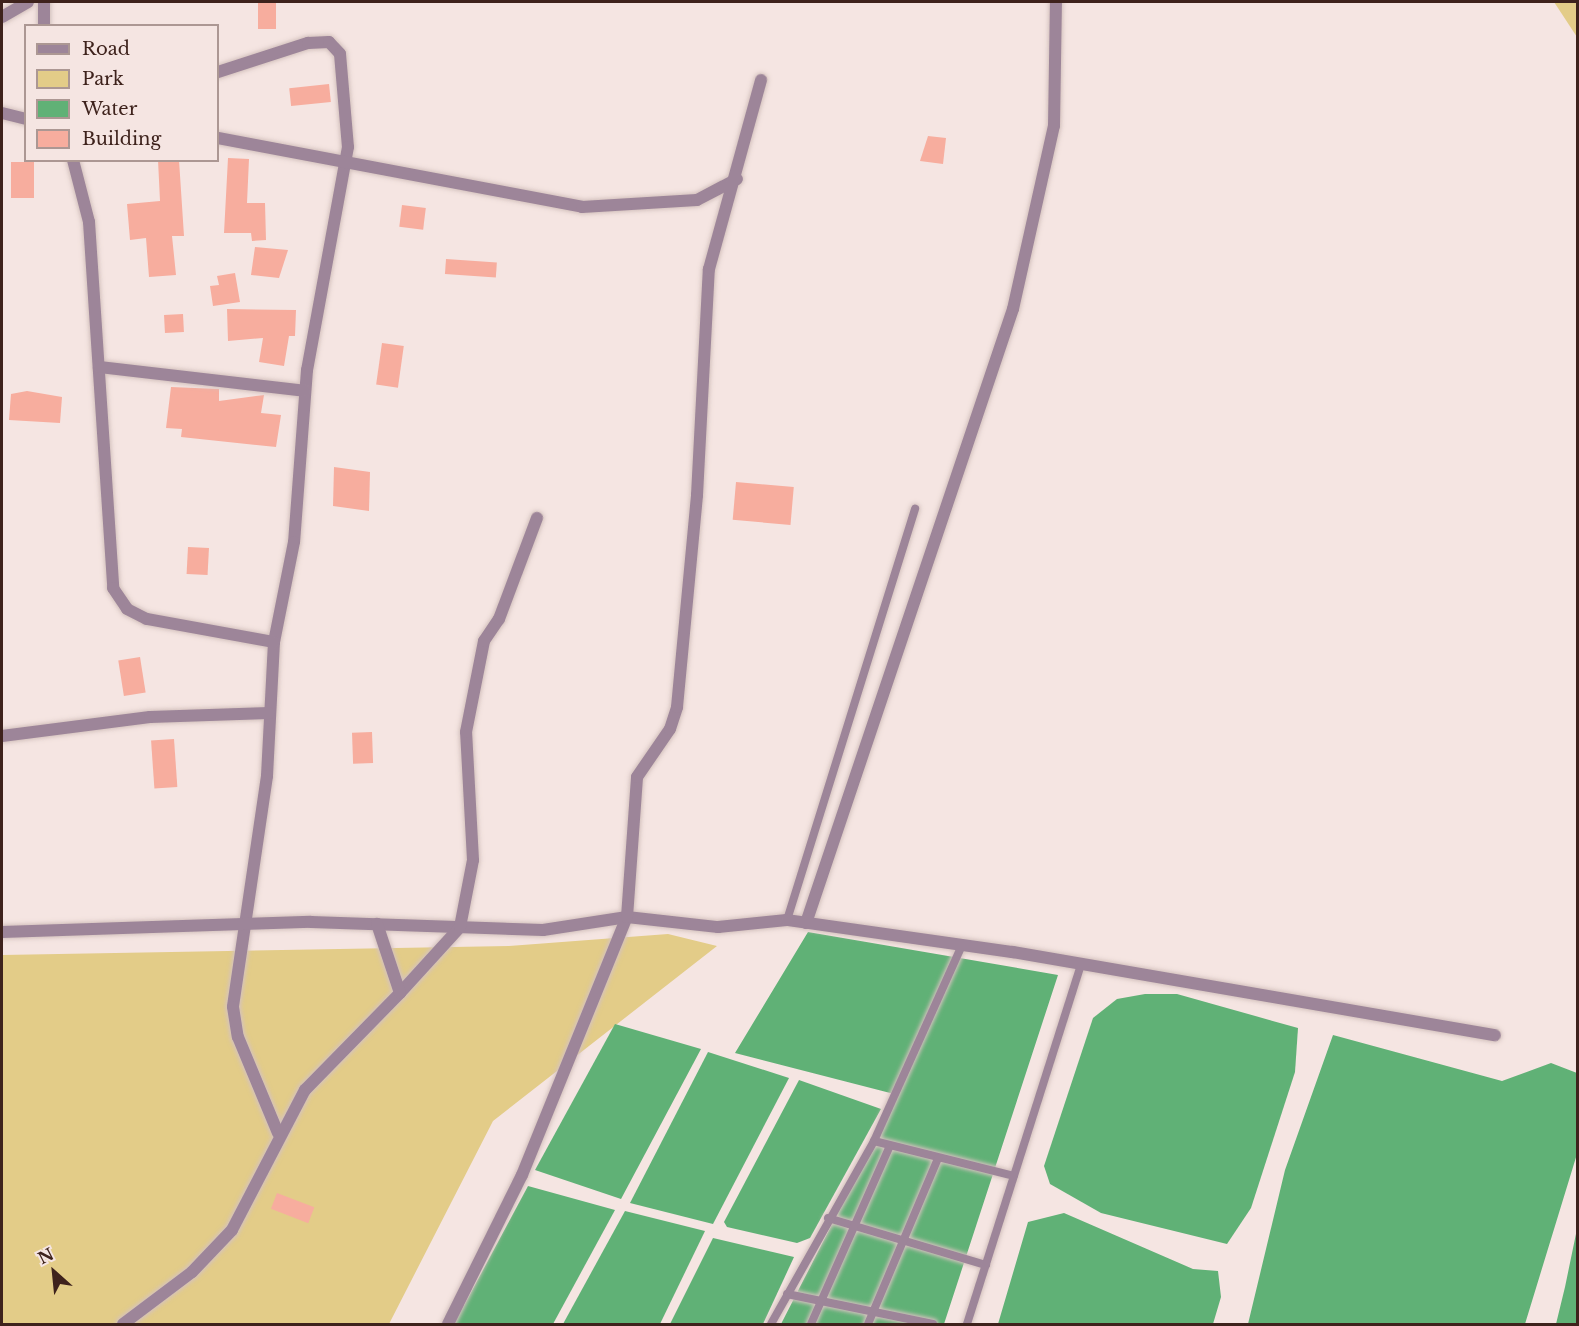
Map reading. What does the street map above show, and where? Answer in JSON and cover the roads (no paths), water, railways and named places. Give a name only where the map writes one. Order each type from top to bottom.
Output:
[{"type":"street","points":[[2,16],[28,2]]},
{"type":"street","points":[[44,2],[44,24]]},
{"type":"street","points":[[806,923],[1013,309],[1054,126],[1056,2]]},
{"type":"street","points":[[219,72],[308,43],[329,42],[340,54],[348,147],[342,164],[305,391],[294,543],[274,642],[267,776],[234,1021],[278,1134]]},
{"type":"street","points":[[448,1324],[522,1175],[627,917],[637,777],[670,729],[677,707],[697,495],[709,269],[737,179],[761,80]]},
{"type":"street","points":[[2,113],[24,118]]},
{"type":"street","points":[[219,138],[318,154],[342,164],[393,167],[582,207],[697,200],[737,179]]},
{"type":"street","points":[[74,162],[89,222],[113,588],[127,609],[147,619],[274,642]]},
{"type":"street","points":[[99,367],[305,391]]},
{"type":"street","points":[[123,1324],[192,1272],[232,1230],[278,1134],[304,1090],[400,993],[460,927],[472,860],[466,732],[484,641],[499,619],[537,518]]},
{"type":"street","points":[[2,736],[150,717],[269,713]]},
{"type":"street","points":[[2,932],[377,924],[543,930],[627,917],[718,927],[787,920],[1081,964],[1495,1035]]},
{"type":"street","points":[[377,924],[400,993]]},
{"type":"lane","points":[[787,920],[915,508]]},
{"type":"lane","points":[[771,1324],[828,1218],[874,1142],[962,945]]},
{"type":"lane","points":[[967,1324],[1081,964]]},
{"type":"lane","points":[[874,1142],[1014,1176]]},
{"type":"lane","points":[[811,1324],[890,1146]]},
{"type":"lane","points":[[868,1324],[938,1158]]},
{"type":"lane","points":[[828,1218],[905,1238],[986,1264]]},
{"type":"lane","points":[[787,1294],[874,1312],[908,1322],[933,1324]]},
{"type":"water","points":[[808,932],[1058,975],[944,1324],[781,1324],[898,1095],[735,1053]]},
{"type":"water","points":[[1145,994],[1177,994],[1298,1028],[1295,1072],[1251,1208],[1227,1244],[1101,1213],[1050,1184],[1044,1166],[1093,1018],[1117,999]]},
{"type":"water","points":[[615,1024],[701,1049],[621,1199],[535,1170]]},
{"type":"water","points":[[1333,1035],[1502,1081],[1551,1063],[1577,1073],[1577,1154],[1525,1324],[1248,1324],[1285,1170]]},
{"type":"water","points":[[708,1052],[789,1078],[713,1224],[630,1203]]},
{"type":"water","points":[[799,1080],[881,1109],[810,1238],[797,1243],[727,1227],[724,1222]]},
{"type":"water","points":[[528,1186],[615,1210],[553,1324],[454,1324]]},
{"type":"water","points":[[625,1211],[705,1231],[660,1324],[563,1324]]},
{"type":"water","points":[[1064,1213],[1193,1269],[1218,1271],[1221,1297],[1213,1324],[998,1324],[1028,1222]]},
{"type":"water","points":[[1577,1229],[1577,1324],[1556,1324],[1565,1287]]},
{"type":"water","points":[[713,1238],[794,1257],[763,1324],[670,1324]]}]
